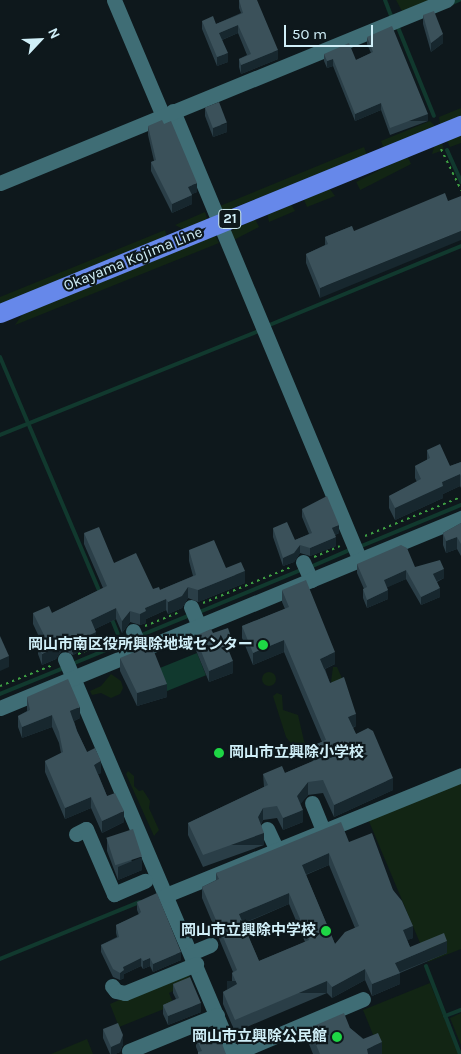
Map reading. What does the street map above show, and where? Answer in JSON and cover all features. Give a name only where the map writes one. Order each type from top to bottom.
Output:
[{"type":"main road","name":"Okayama Kojima Line","points":[[0,313],[461,125]]},
{"type":"street","points":[[114,0],[220,223],[354,548]]},
{"type":"street","points":[[0,183],[446,0]]},
{"type":"street","points":[[0,708],[68,667],[306,570],[354,548],[461,518]]},
{"type":"street","points":[[68,667],[132,831],[166,894],[213,1017],[233,1054],[364,999]]},
{"type":"street","points":[[166,894],[276,848],[461,775]]},
{"type":"street","points":[[312,803],[323,830]]},
{"type":"street","points":[[76,834],[86,829],[114,894],[145,881]]},
{"type":"street","points":[[267,829],[276,848]]},
{"type":"street","points":[[94,846],[109,840]]},
{"type":"street","points":[[112,986],[116,991],[125,993],[143,986],[191,963],[210,945]]},
{"type":"street","points":[[130,977],[143,986]]},
{"type":"street","points":[[129,1051],[213,1017]]},
{"type":"path","points":[[433,136],[446,156],[461,190]]},
{"type":"path","points":[[0,686],[68,667],[306,570],[461,497]]},
{"type":"shaded area","points":[[396,0],[436,0],[403,13]]},
{"type":"shaded area","points":[[461,108],[461,117],[384,149],[381,141],[430,121],[435,126],[440,124],[439,117]]},
{"type":"shaded area","points":[[461,132],[461,143],[450,147],[447,141],[442,143],[444,150],[432,154],[435,144]]},
{"type":"shaded area","points":[[364,147],[367,155],[223,212],[220,206]]},
{"type":"shaded area","points":[[407,156],[411,164],[360,190],[356,182]]},
{"type":"shaded area","points":[[329,188],[335,196],[307,207],[303,197]]},
{"type":"shaded area","points":[[291,204],[295,211],[269,222],[267,212]]},
{"type":"shaded area","points":[[205,212],[208,221],[185,230],[175,225]]},
{"type":"shaded area","points":[[255,219],[259,227],[232,241],[228,233]]},
{"type":"shaded area","points":[[165,230],[167,237],[0,306],[0,297]]},
{"type":"shaded area","points":[[214,233],[219,243],[15,325],[24,312]]},
{"type":"shaded area","points":[[197,653],[206,675],[165,692],[156,669]]},
{"type":"shaded area","points":[[333,667],[337,667],[345,685],[331,682]]},
{"type":"shaded area","points":[[266,672],[272,672],[276,679],[272,686],[266,686],[262,682],[262,676]]},
{"type":"shaded area","points":[[111,674],[121,681],[123,688],[120,694],[111,698],[101,693],[92,695],[90,691],[101,686]]},
{"type":"shaded area","points":[[277,693],[282,695],[283,710],[298,715],[304,741],[312,751],[310,753],[306,755],[296,750],[286,737],[273,696]]},
{"type":"shaded area","points":[[128,771],[134,776],[134,786],[139,791],[143,790],[150,801],[149,808],[159,830],[154,836],[126,774]]},
{"type":"shaded area","points":[[461,781],[461,949],[428,962],[368,819]]},
{"type":"shaded area","points":[[187,971],[192,982],[169,993],[174,1005],[119,1027],[110,1004]]},
{"type":"shaded area","points":[[430,983],[459,1054],[381,1054],[363,1010]]},
{"type":"shaded area","points":[[461,1013],[461,1045],[450,1018]]},
{"type":"shaded area","points":[[87,1039],[93,1054],[51,1054]]},
{"type":"building","points":[[239,0],[257,0],[278,50],[241,65],[239,59],[251,54],[238,25],[219,33],[228,53],[217,57],[202,21],[213,16],[216,24],[243,13]]},
{"type":"building","points":[[434,11],[443,34],[431,43],[423,15]]},
{"type":"building","points":[[392,26],[428,114],[390,128],[381,103],[355,114],[333,59],[327,61],[324,54],[349,43],[356,60],[373,52],[367,37]]},
{"type":"building","points":[[219,102],[227,123],[213,128],[205,107]]},
{"type":"building","points":[[162,120],[164,124],[171,121],[197,183],[188,187],[192,195],[172,204],[151,162],[156,160],[148,126]]},
{"type":"building","points":[[445,193],[448,201],[461,196],[461,231],[320,288],[306,254],[328,244],[325,237],[352,226],[354,231]]},
{"type":"building","points":[[440,444],[450,466],[461,462],[461,476],[460,474],[442,482],[443,486],[395,508],[389,496],[421,479],[415,466],[430,458],[427,450]]},
{"type":"building","points":[[327,496],[339,525],[332,528],[336,537],[310,548],[300,545],[294,553],[283,558],[273,528],[287,522],[295,540],[312,533],[302,509]]},
{"type":"building","points":[[461,523],[461,544],[457,537],[446,541],[443,533]]},
{"type":"building","points":[[99,527],[114,563],[136,553],[153,589],[159,587],[160,590],[196,575],[189,550],[214,540],[226,568],[241,562],[245,571],[198,590],[188,587],[182,596],[168,602],[166,599],[145,608],[146,611],[140,614],[130,611],[122,621],[116,608],[91,620],[96,632],[73,643],[62,639],[56,648],[42,654],[38,643],[46,639],[33,613],[49,606],[52,613],[107,586],[84,533]]},
{"type":"building","points":[[401,545],[407,548],[415,567],[440,560],[444,569],[433,574],[440,588],[421,597],[406,570],[384,580],[388,590],[367,600],[363,589],[367,587],[357,564]]},
{"type":"building","points":[[306,580],[335,652],[320,659],[330,683],[344,677],[356,714],[348,717],[356,734],[368,728],[373,731],[393,778],[334,805],[323,780],[308,782],[297,796],[303,810],[283,818],[277,806],[263,808],[258,817],[264,833],[203,855],[188,823],[268,785],[263,774],[282,766],[285,773],[318,759],[312,746],[326,740],[284,640],[253,653],[242,626],[289,607],[282,590]]},
{"type":"building","points":[[228,628],[231,637],[224,639],[233,661],[209,671],[195,636],[211,629],[213,633]]},
{"type":"building","points":[[0,636],[9,656],[0,660]]},
{"type":"building","points":[[144,648],[145,652],[153,649],[167,684],[137,693],[120,658]]},
{"type":"building","points":[[68,679],[80,707],[70,711],[77,731],[87,752],[95,748],[101,761],[94,765],[107,796],[115,793],[124,811],[102,821],[91,797],[65,808],[45,761],[63,752],[59,732],[52,715],[22,727],[18,716],[30,710],[27,697]]},
{"type":"building","points":[[341,822],[349,842],[372,833],[393,890],[402,901],[413,926],[403,930],[410,947],[444,933],[447,941],[395,963],[400,973],[372,984],[365,969],[332,987],[327,981],[235,1020],[223,992],[237,984],[232,973],[237,970],[202,887],[219,879],[216,873]],"holes":[[[329,853],[359,926],[345,932],[335,944],[302,865]],[[289,893],[309,940],[259,961],[239,914]]]},
{"type":"building","points":[[133,829],[142,857],[115,865],[106,838]]},
{"type":"building","points":[[157,893],[181,952],[153,964],[150,958],[143,961],[141,958],[123,967],[124,970],[120,973],[113,969],[101,945],[119,937],[116,925],[141,912],[137,902]]},
{"type":"building","points":[[190,977],[201,1003],[168,1016],[163,1005],[179,998],[173,984]]},
{"type":"building","points":[[344,1013],[350,1028],[363,1039],[378,1033],[382,1042],[367,1049],[368,1054],[320,1054],[309,1028]]},
{"type":"building","points":[[118,1023],[123,1035],[120,1043],[111,1047],[103,1029]]},
{"type":"building","points":[[216,1028],[226,1054],[198,1054],[198,1052],[202,1051],[196,1038]]},
{"type":"waterway","points":[[385,0],[391,16]]},
{"type":"waterway","points":[[450,4],[459,0]]},
{"type":"waterway","points":[[397,25],[434,116]]},
{"type":"waterway","points":[[447,150],[461,182]]},
{"type":"waterway","points":[[267,326],[461,246]]},
{"type":"waterway","points":[[0,435],[259,331]]},
{"type":"waterway","points":[[0,357],[101,595]]},
{"type":"waterway","points":[[359,547],[461,505]]},
{"type":"waterway","points":[[308,568],[352,549]]},
{"type":"waterway","points":[[197,613],[301,570]]},
{"type":"waterway","points":[[139,636],[190,615]]},
{"type":"waterway","points":[[111,617],[118,634]]},
{"type":"waterway","points":[[72,664],[133,639]]},
{"type":"waterway","points":[[0,694],[66,667]]},
{"type":"waterway","points":[[0,959],[140,902]]},
{"type":"waterway","points":[[426,966],[460,1054]]},
{"type":"waterway","points":[[445,1016],[461,1010]]},
{"type":"place","name":"岡山市南区役所興除地域センター","points":[[263,645]]},
{"type":"place","name":"岡山市立興除小学校","points":[[219,753]]},
{"type":"place","name":"岡山市立興除中学校","points":[[326,931]]},
{"type":"place","name":"岡山市立興除公民館","points":[[337,1037]]}]
